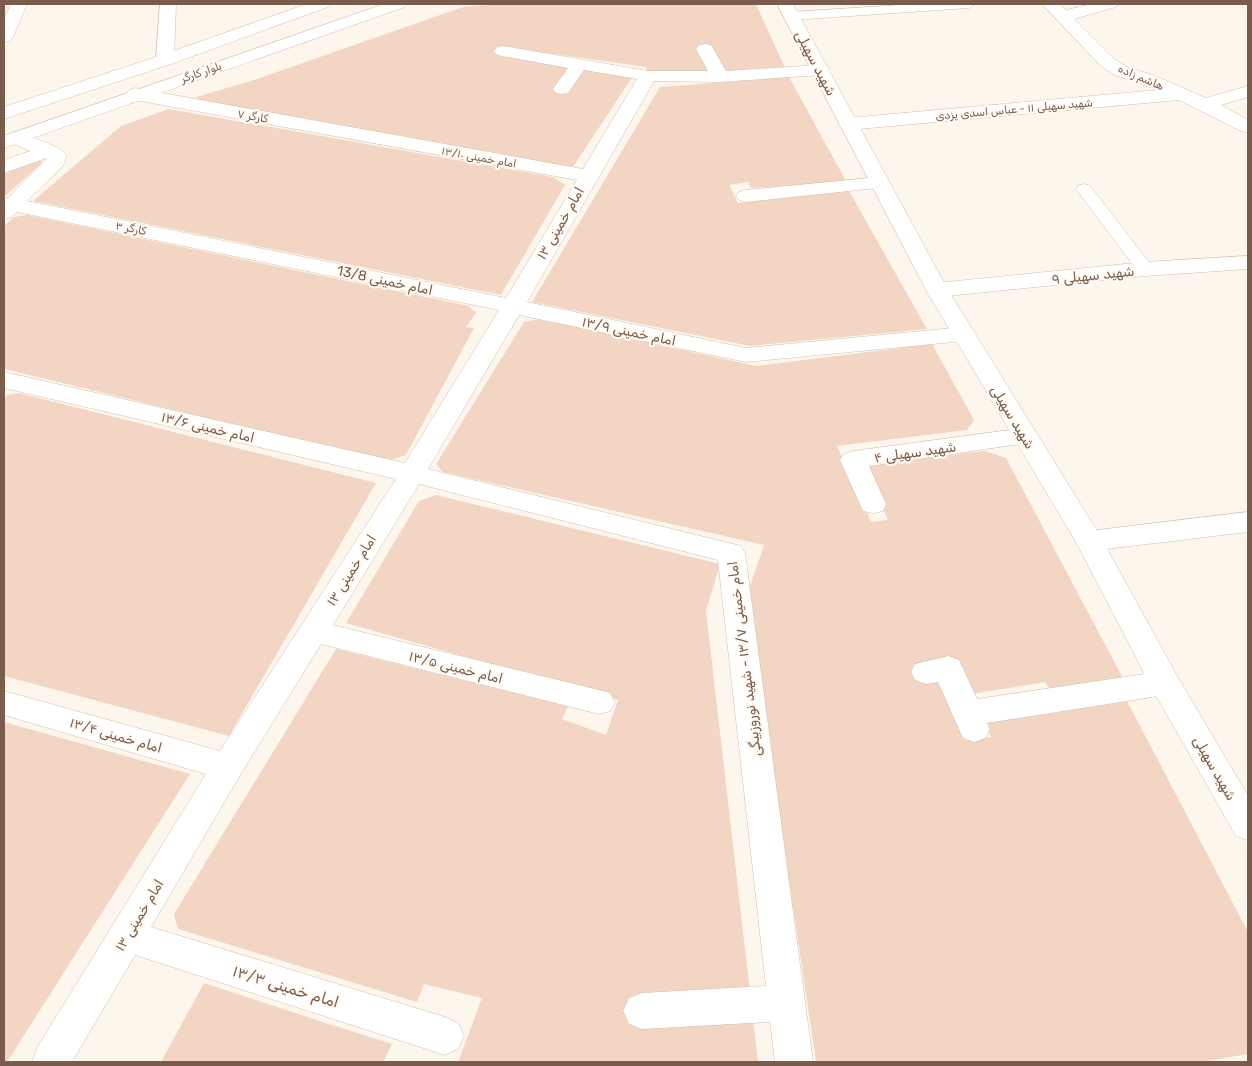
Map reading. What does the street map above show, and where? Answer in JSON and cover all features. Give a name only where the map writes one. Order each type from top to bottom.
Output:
[{"type":"street","points":[[4,37],[19,4]]},
{"type":"street","points":[[166,60],[168,4]]},
{"type":"street","name":"بلوار کارگر","points":[[4,113],[166,60],[322,4]]},
{"type":"street","name":"بلوار کارگر","points":[[9,140],[135,94],[398,4]]},
{"type":"street","name":"هاشم زاده","points":[[1050,4],[1108,62],[1121,71],[1147,79],[1204,104],[1248,127]]},
{"type":"street","points":[[1064,16],[1110,4]]},
{"type":"street","name":"شهید سهیلی","points":[[788,10],[937,290],[1089,542],[1165,683],[1248,826]]},
{"type":"street","points":[[705,49],[720,77]]},
{"type":"street","points":[[503,51],[648,76],[720,77],[821,70]]},
{"type":"street","points":[[562,89],[580,64]]},
{"type":"street","name":"امام خمینی ۱۳","points":[[51,1062],[228,767],[412,474],[648,76]]},
{"type":"street","points":[[1204,104],[1248,91]]},
{"type":"street","name":"کارگر ۷","points":[[135,94],[370,137]]},
{"type":"street","name":"شهید سهیلی ۱۱ - عباس اسدی یزدی","points":[[848,124],[1180,94]]},
{"type":"street","name":"امام خمینی ۱۳/۱۰","points":[[370,137],[587,176]]},
{"type":"street","points":[[7,207],[56,162],[57,155],[9,140]]},
{"type":"street","points":[[4,167],[49,151]]},
{"type":"street","points":[[746,196],[880,183]]},
{"type":"street","name":"کارگر ۳","points":[[7,207],[258,253]]},
{"type":"street","name":"امام خمینی 13/8","points":[[258,253],[513,306]]},
{"type":"street","name":"شهید سهیلی ۹","points":[[937,290],[1145,269],[1248,262]]},
{"type":"street","name":"امام خمینی ۱۳/۹","points":[[513,306],[746,355],[964,334]]},
{"type":"street","name":"امام خمینی ۱۳/۶","points":[[4,380],[412,474]]},
{"type":"street","name":"شهید سهیلی ۴","points":[[873,504],[853,460],[1024,436]]},
{"type":"street","name":"امام خمینی ۱۳/۷ - شهید نوروزبیگی","points":[[412,474],[629,526],[731,553],[742,662],[794,1062]]},
{"type":"street","points":[[1089,542],[1248,522]]},
{"type":"street","name":"امام خمینی ۱۳/۵","points":[[312,631],[599,702]]},
{"type":"street","points":[[926,672],[948,668],[971,721],[1165,683]]},
{"type":"street","name":"امام خمینی ۱۳/۴","points":[[4,704],[228,767]]},
{"type":"street","name":"امام خمینی ۱۳/۳","points":[[126,936],[446,1036]]},
{"type":"street","points":[[642,1011],[786,1003]]},
{"type":"lane","points":[[788,10],[969,4]]},
{"type":"lane","points":[[1084,189],[1145,269]]},
{"type":"building","points":[[502,4],[756,4],[785,68],[647,79],[646,67],[505,47],[493,53],[633,76],[573,167],[446,148],[448,144],[204,103],[196,97],[251,81],[463,7]]},
{"type":"building","points":[[789,77],[846,181],[751,188],[748,182],[729,185],[738,203],[849,191],[927,329],[750,346],[532,302],[660,87]]},
{"type":"building","points":[[169,109],[553,177],[565,185],[501,295],[33,201],[121,126]]},
{"type":"building","points":[[35,160],[43,162],[4,197],[4,172]]},
{"type":"building","points":[[27,215],[469,306],[476,313],[466,327],[474,328],[406,455],[387,461],[4,369],[4,226],[14,217]]},
{"type":"building","points":[[540,319],[756,366],[932,344],[974,420],[967,430],[837,446],[871,522],[888,520],[863,465],[985,451],[1006,458],[1124,680],[1052,692],[1045,682],[971,694],[953,661],[912,667],[918,682],[940,679],[967,741],[991,737],[983,719],[1126,699],[1248,932],[1248,1054],[1201,1062],[816,1062],[747,595],[764,545],[443,472],[436,464],[524,322]]},
{"type":"building","points":[[19,393],[376,483],[229,736],[4,676],[4,399],[7,395]]},
{"type":"building","points":[[436,495],[720,564],[706,611],[758,1062],[458,1062],[482,998],[424,984],[417,1002],[178,929],[174,914],[336,649],[568,706],[562,719],[606,735],[618,700],[346,623],[419,501]]},
{"type":"building","points":[[4,722],[190,774],[7,1062],[4,1062]]},
{"type":"building","points":[[204,983],[392,1044],[383,1062],[161,1062]]}]
